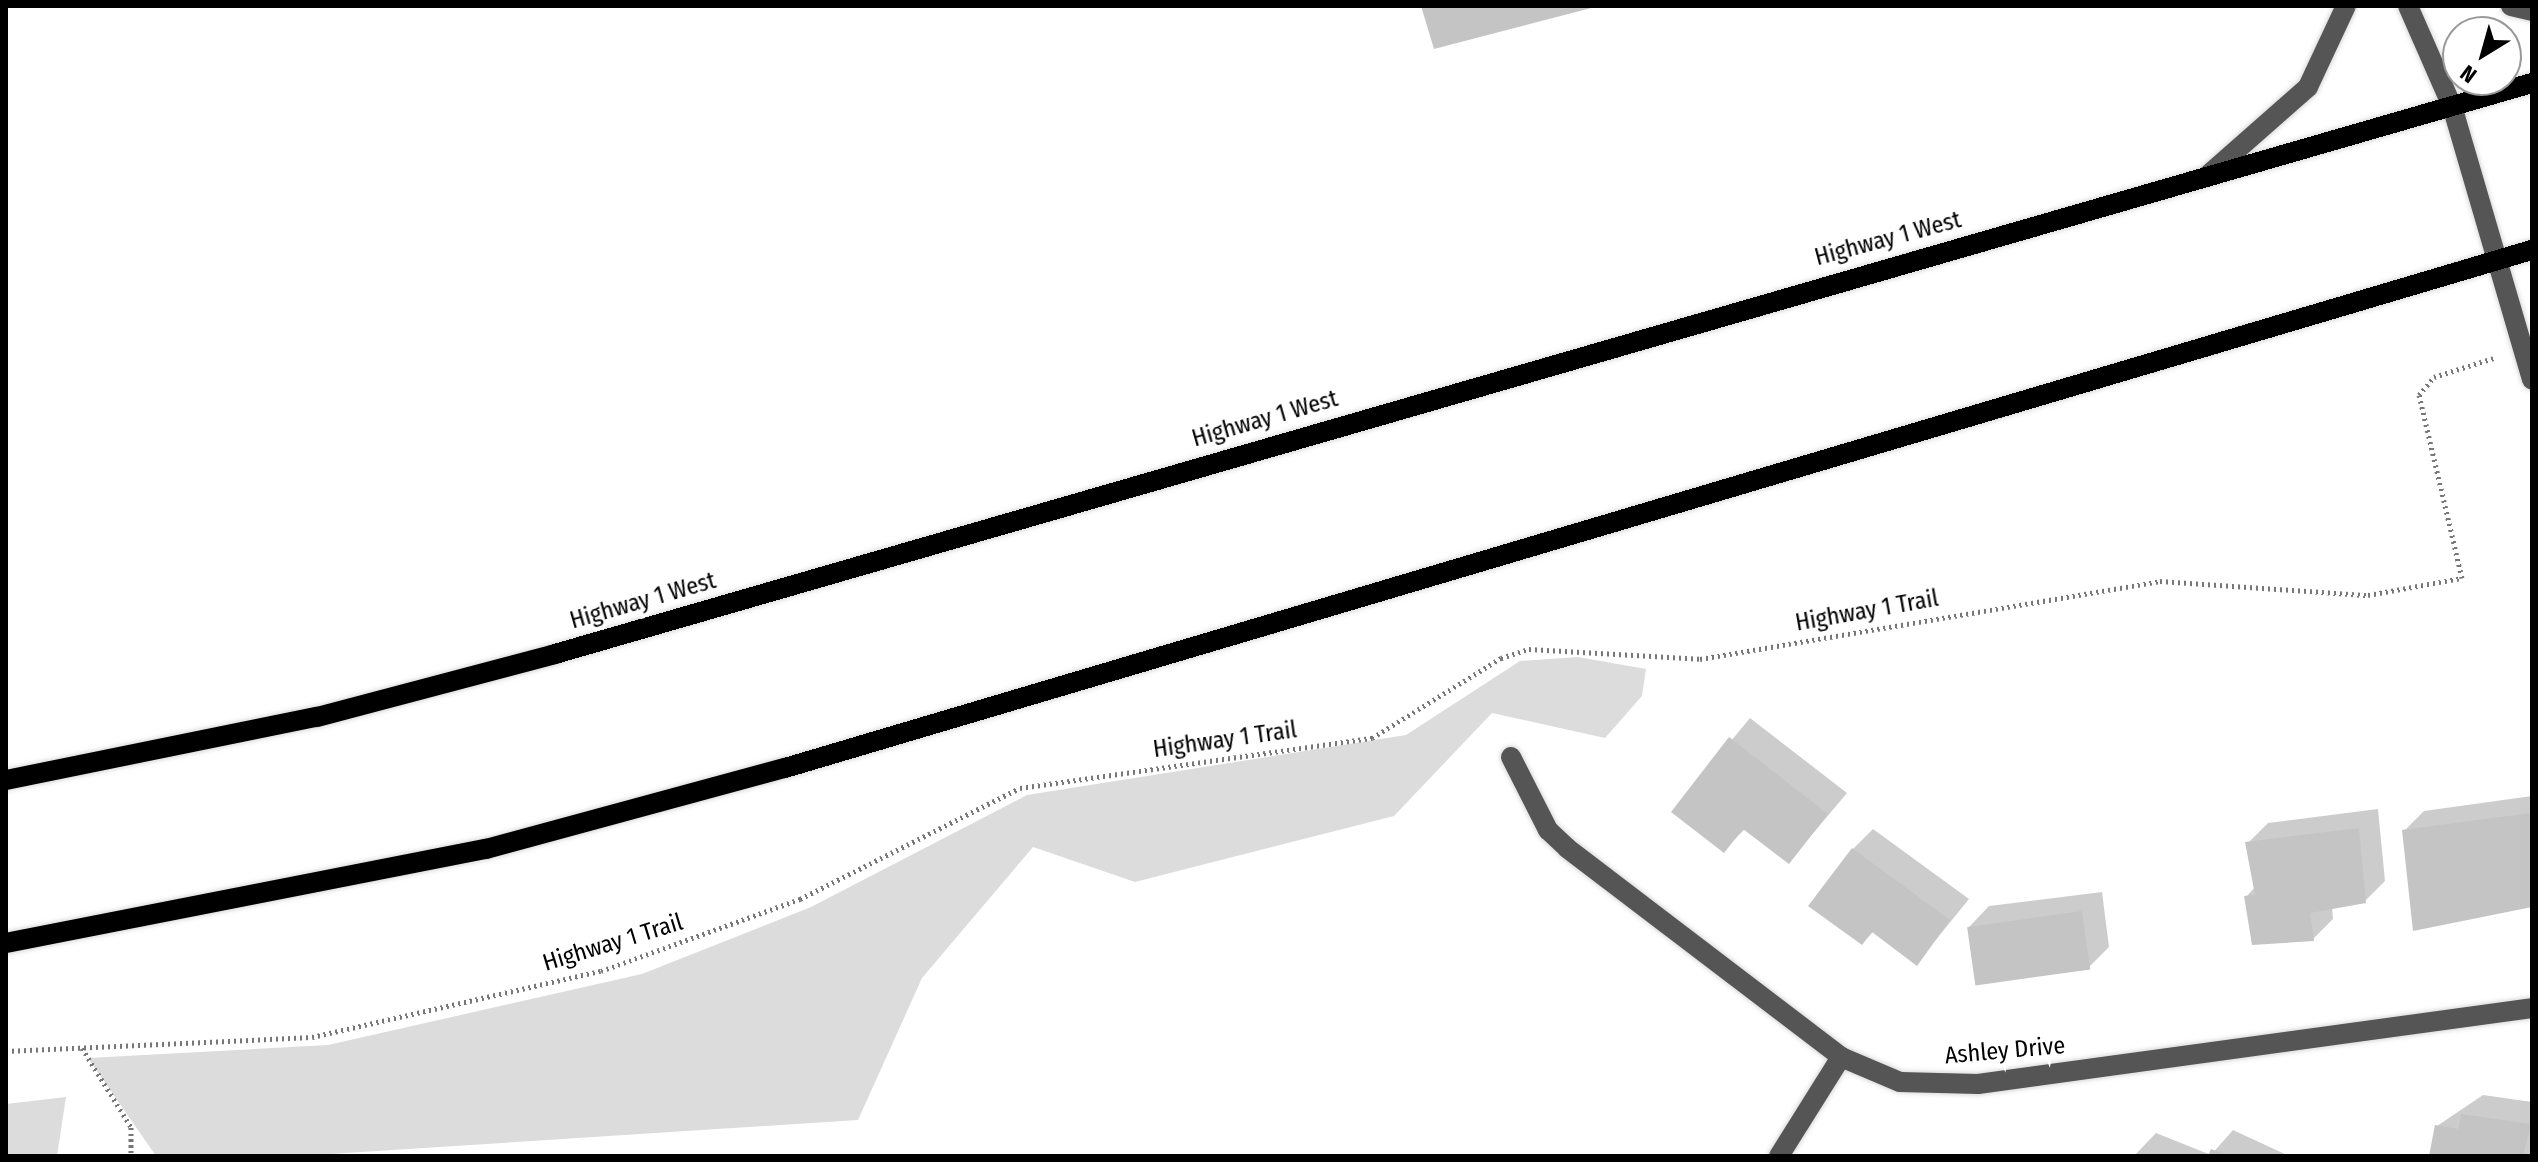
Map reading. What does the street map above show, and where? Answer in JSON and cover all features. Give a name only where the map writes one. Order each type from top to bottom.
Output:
[{"type":"main road","name":"Highway 1 West","points":[[6,780],[317,717],[555,654],[2532,83]]},
{"type":"main road","points":[[6,943],[486,849],[770,772],[2532,250]]},
{"type":"street","points":[[2206,177],[2308,87],[2346,6]]},
{"type":"street","points":[[2408,6],[2452,106],[2532,380]]},
{"type":"street","points":[[2511,6],[2532,11]]},
{"type":"street","name":"Ashley Drive","points":[[1511,757],[1548,830],[1567,848],[1841,1057],[1900,1082],[1978,1084],[2532,1008]]},
{"type":"street","points":[[1779,1156],[1841,1057]]},
{"type":"path","name":"Highway 1 Trail","points":[[6,1051],[312,1037],[601,971],[800,899],[1020,788],[1372,738],[1501,658],[1529,649],[1700,659],[2160,581],[2368,595],[2462,578],[2419,395],[2434,377],[2523,349]]},
{"type":"path","points":[[82,1048],[131,1127],[131,1156]]},
{"type":"shaded area","points":[[1578,657],[1646,669],[1642,696],[1605,738],[1492,713],[1394,816],[1135,882],[1033,847],[922,978],[858,1120],[299,1156],[156,1156],[88,1058],[328,1045],[642,974],[811,907],[1027,795],[1406,735],[1520,661]]},
{"type":"shaded area","points":[[66,1097],[57,1156],[6,1156],[6,1104]]},
{"type":"building","points":[[1421,6],[1595,6],[1595,7],[1434,49]]},
{"type":"building","points":[[1729,737],[1828,814],[1789,864],[1743,829],[1724,853],[1671,812]]},
{"type":"building","points":[[2531,813],[2532,907],[2413,931],[2402,830]]},
{"type":"building","points":[[2359,828],[2366,903],[2310,913],[2314,941],[2252,945],[2244,896],[2255,895],[2245,842]]},
{"type":"building","points":[[1852,848],[1950,920],[1917,966],[1872,932],[1862,945],[1808,906]]},
{"type":"building","points":[[2082,911],[2090,969],[1975,986],[1967,927]]},
{"type":"building","points":[[2461,1114],[2531,1124],[2523,1156],[2429,1156],[2435,1125],[2458,1129]]},
{"type":"building","points":[[2211,1149],[2230,1156],[2208,1156]]}]
